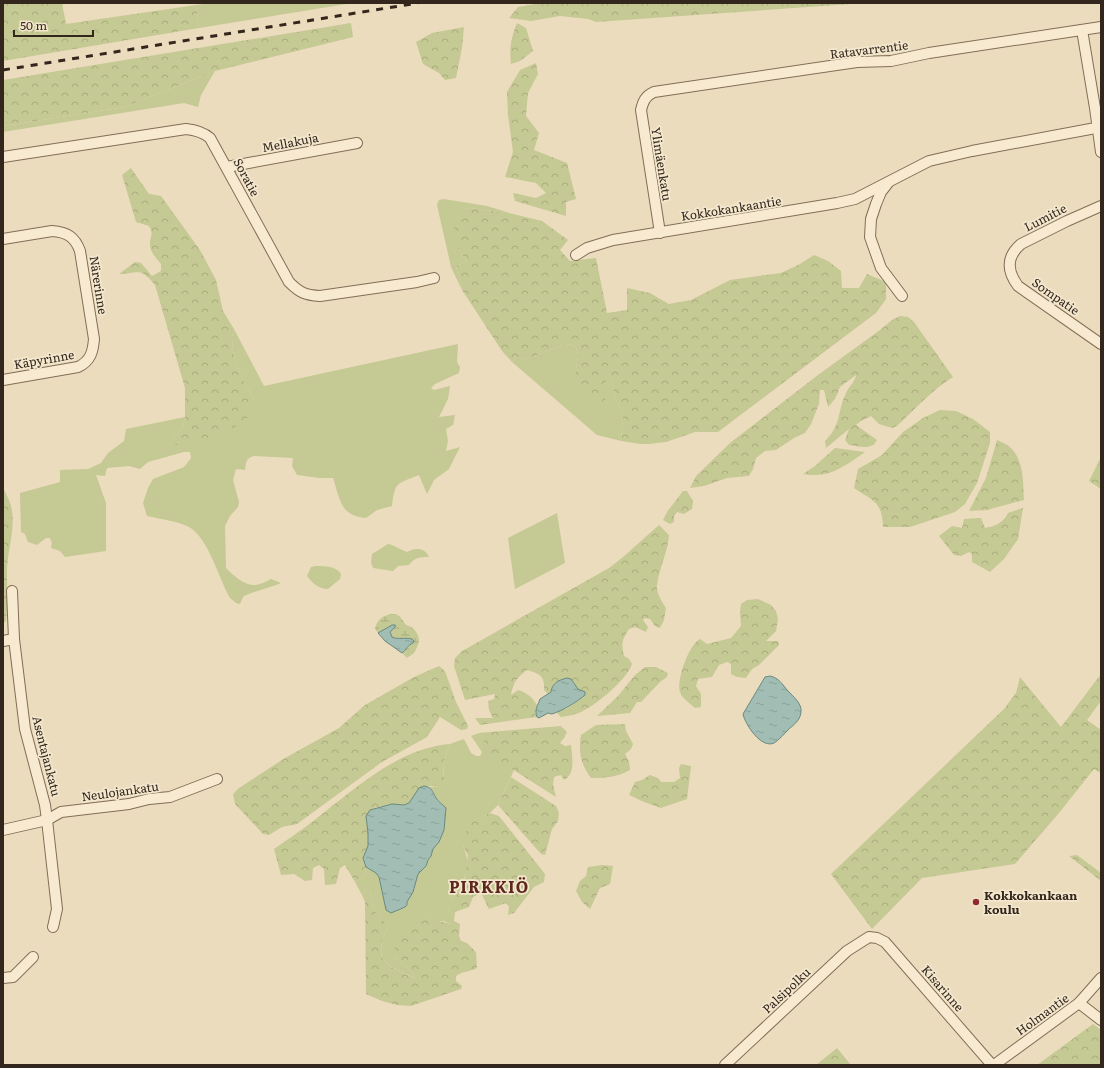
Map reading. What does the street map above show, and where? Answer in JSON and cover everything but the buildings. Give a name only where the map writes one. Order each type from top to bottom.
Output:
[{"type":"street","name":"Ratavarrentie","points":[[644,100],[648,95],[654,92],[856,62],[891,61],[929,53],[1101,27]]},
{"type":"street","points":[[1082,30],[1099,127],[1101,152]]},
{"type":"street","name":"Ylimäenkatu","points":[[644,100],[641,110],[660,233]]},
{"type":"street","name":"Kokkokankaantie","points":[[576,255],[587,248],[613,240],[838,203],[855,198],[929,161],[946,156],[1099,127]]},
{"type":"street","name":"Soratie","points":[[3,157],[186,129],[196,130],[203,132],[210,138],[289,282],[297,291],[307,295],[320,296],[417,282],[434,278]]},
{"type":"street","name":"Mellakuja","points":[[227,167],[357,143]]},
{"type":"street","points":[[889,181],[881,192],[876,204],[871,219],[870,237],[881,268],[902,296]]},
{"type":"street","name":"Lumitie","points":[[1009,262],[1016,248],[1021,244],[1101,206]]},
{"type":"street","name":"Närerinne","points":[[3,239],[52,231],[68,234],[77,242],[80,251],[94,338],[93,350],[88,361]]},
{"type":"street","name":"Sompatie","points":[[1009,262],[1012,278],[1018,286],[1101,344]]},
{"type":"street","name":"Käpyrinne","points":[[3,380],[70,370],[88,361]]},
{"type":"street","name":"Asentajankatu","points":[[12,591],[14,639],[25,729],[45,805],[47,820],[57,909],[53,927]]},
{"type":"street","points":[[3,641],[14,639]]},
{"type":"street","name":"Neulojankatu","points":[[3,830],[47,820],[61,812],[129,804],[170,796],[216,779]]},
{"type":"street","name":"Palsipolku","points":[[725,1065],[847,951],[869,937]]},
{"type":"street","name":"Kisarinne","points":[[869,937],[877,938],[885,942],[993,1065]]},
{"type":"street","points":[[3,978],[13,977],[33,957]]},
{"type":"street","name":"Holmantie","points":[[993,1065],[1079,1003],[1101,978]]},
{"type":"street","points":[[1079,1003],[1101,1020]]},
{"type":"green space","points":[[3,3],[62,3],[66,24],[196,5],[199,28],[3,61]]},
{"type":"green space","points":[[212,3],[353,3],[199,28],[196,5]]},
{"type":"green space","points":[[541,3],[866,3],[596,22],[588,19],[560,16],[531,21],[509,18],[518,7]]},
{"type":"green space","points":[[351,23],[353,37],[215,71],[125,107],[3,126],[3,80]]},
{"type":"green space","points":[[517,23],[526,28],[533,51],[520,61],[511,64],[511,43]]},
{"type":"green space","points":[[464,27],[462,48],[456,78],[445,80],[439,73],[423,64],[416,42],[432,33]]},
{"type":"green space","points":[[536,63],[538,74],[528,93],[526,116],[539,133],[534,150],[567,163],[576,199],[566,202],[566,216],[515,201],[513,193],[536,198],[546,193],[536,183],[505,177],[513,152],[508,115],[507,92],[520,70]]},
{"type":"green space","points":[[215,71],[201,95],[198,107],[184,103],[3,132],[3,126],[125,107]]},
{"type":"green space","points":[[131,168],[149,194],[161,196],[200,250],[216,280],[223,311],[234,329],[232,347],[234,356],[254,400],[248,417],[243,423],[205,441],[176,445],[173,440],[183,426],[185,417],[185,388],[155,285],[143,273],[136,272],[119,274],[135,262],[141,263],[152,276],[161,271],[161,264],[150,247],[152,233],[149,226],[136,222],[122,175]]},
{"type":"green space","points":[[444,199],[487,206],[513,214],[471,208],[463,209],[459,250],[467,261],[456,266],[462,290],[451,267],[437,205],[439,200]]},
{"type":"green space","points":[[471,208],[513,214],[542,221],[568,240],[560,250],[570,261],[596,258],[607,313],[627,310],[627,288],[650,293],[669,304],[691,300],[730,280],[781,273],[814,255],[828,261],[841,271],[842,288],[859,288],[867,274],[886,282],[886,299],[876,313],[718,432],[695,432],[666,442],[648,444],[621,441],[623,415],[616,400],[611,379],[609,377],[606,378],[605,403],[586,391],[575,374],[578,357],[576,347],[571,344],[563,345],[524,360],[521,357],[517,357],[512,362],[502,351],[462,290],[456,266],[467,261],[459,250],[452,233],[463,209]]},
{"type":"green space","points":[[900,316],[908,317],[914,322],[953,377],[931,394],[897,426],[892,428],[879,424],[871,416],[856,425],[877,440],[872,446],[864,447],[849,445],[845,440],[849,429],[826,448],[825,441],[837,423],[844,398],[848,389],[855,380],[856,375],[840,387],[835,399],[828,407],[824,390],[820,390],[819,404],[811,424],[805,433],[794,438],[776,450],[765,451],[756,458],[749,476],[727,478],[704,486],[690,488],[696,476],[730,443],[818,375],[892,320]]},
{"type":"green space","points":[[234,329],[264,386],[458,344],[457,362],[460,367],[459,373],[435,384],[431,388],[434,390],[450,386],[448,399],[439,417],[455,415],[453,425],[446,429],[448,441],[446,451],[460,447],[449,469],[434,480],[427,494],[419,475],[398,484],[394,492],[392,506],[377,510],[366,518],[357,517],[346,510],[342,505],[333,478],[297,475],[292,466],[293,458],[254,456],[249,458],[246,463],[245,470],[236,469],[233,480],[239,502],[238,507],[230,516],[225,526],[226,568],[236,577],[248,584],[256,585],[271,579],[281,583],[243,597],[240,604],[236,603],[230,598],[207,549],[196,532],[180,523],[147,516],[143,503],[153,479],[184,467],[191,458],[190,452],[184,452],[148,462],[140,469],[129,466],[107,468],[105,476],[96,475],[106,503],[106,551],[65,557],[60,551],[51,548],[52,543],[50,538],[46,538],[37,545],[28,542],[25,534],[21,532],[20,493],[60,482],[60,470],[88,469],[101,463],[108,453],[124,441],[126,429],[185,417],[183,426],[173,440],[254,400],[234,356],[232,338]]},
{"type":"green space","points":[[571,344],[576,347],[578,357],[575,374],[609,377],[611,379],[616,400],[623,415],[621,441],[597,435],[512,362],[517,357],[521,357],[524,360],[563,345]]},
{"type":"green space","points":[[940,410],[956,411],[973,419],[990,432],[990,443],[977,483],[965,504],[955,512],[910,527],[883,527],[881,512],[878,507],[871,499],[854,488],[858,469],[882,455],[903,432],[923,418]]},
{"type":"green space","points":[[997,440],[1011,448],[1018,459],[1022,472],[1024,500],[987,510],[969,511],[986,478]]},
{"type":"green space","points":[[835,448],[865,452],[829,473],[821,475],[803,474],[815,466]]},
{"type":"green space","points":[[1101,457],[1101,489],[1089,481]]},
{"type":"green space","points":[[3,488],[11,505],[13,519],[7,564],[7,615],[6,621],[3,624]]},
{"type":"green space","points":[[683,491],[687,491],[693,501],[692,509],[684,514],[677,512],[674,516],[674,522],[670,524],[663,520],[667,512]]},
{"type":"green space","points":[[1023,508],[1018,539],[1004,559],[990,572],[972,562],[972,554],[969,552],[961,556],[954,555],[939,536],[952,526],[962,528],[964,519],[981,518],[985,528],[999,524],[1008,513]]},
{"type":"green space","points":[[557,513],[565,563],[515,589],[508,538]]},
{"type":"green space","points":[[659,525],[669,535],[657,585],[658,594],[666,608],[664,620],[660,628],[655,626],[650,619],[645,618],[643,620],[648,627],[646,632],[635,627],[629,629],[622,645],[624,656],[629,659],[632,664],[617,685],[586,710],[577,714],[561,717],[556,712],[568,708],[581,698],[582,690],[578,689],[571,679],[564,679],[548,694],[544,690],[544,682],[541,676],[527,670],[516,681],[511,695],[518,690],[530,696],[538,707],[535,713],[537,717],[480,725],[475,718],[493,718],[489,710],[488,701],[494,699],[495,694],[465,700],[454,666],[455,658],[462,651],[609,568]]},
{"type":"green space","points":[[388,544],[407,552],[414,549],[420,549],[423,550],[429,557],[418,558],[413,560],[409,565],[398,566],[393,571],[373,568],[371,562],[372,554]]},
{"type":"green space","points":[[327,566],[336,569],[341,574],[340,579],[328,589],[319,587],[307,576],[311,567]]},
{"type":"green space","points":[[758,599],[771,605],[776,611],[778,619],[776,631],[766,641],[778,641],[779,645],[759,665],[752,669],[746,678],[737,677],[731,674],[731,664],[727,662],[719,665],[712,677],[698,679],[696,686],[701,694],[701,707],[695,708],[682,697],[679,687],[684,663],[692,648],[700,639],[707,644],[731,638],[741,626],[741,604],[747,600]]},
{"type":"green space","points":[[390,614],[400,616],[406,625],[413,628],[419,637],[419,642],[414,653],[407,658],[402,653],[409,645],[413,643],[412,639],[392,637],[390,632],[395,627],[389,626],[382,632],[378,633],[375,629],[380,619]]},
{"type":"green space","points":[[439,666],[445,671],[456,702],[468,726],[467,729],[461,730],[440,717],[427,737],[382,762],[297,824],[282,827],[269,835],[263,834],[235,804],[233,794],[239,788],[285,758],[339,728],[365,705],[414,677]]},
{"type":"green space","points":[[645,667],[656,667],[668,673],[667,677],[660,682],[641,702],[637,702],[630,713],[597,716],[618,696],[635,675]]},
{"type":"green space","points":[[1101,674],[1101,701],[1087,720],[1101,730],[1101,773],[1094,769],[1059,813],[1015,864],[922,878],[872,929],[831,874],[1004,709],[1016,693],[1020,677],[1061,727]]},
{"type":"green space","points":[[625,724],[626,731],[633,744],[631,749],[625,754],[629,762],[630,770],[611,777],[591,778],[581,758],[581,735],[596,725]]},
{"type":"green space","points":[[561,726],[567,732],[560,743],[565,746],[571,745],[572,769],[568,777],[564,780],[561,775],[554,777],[553,784],[556,797],[498,760],[488,748],[479,733]]},
{"type":"green space","points":[[479,733],[494,754],[514,770],[498,805],[490,813],[476,819],[463,846],[467,856],[466,873],[454,895],[448,912],[455,912],[454,921],[450,924],[444,921],[436,921],[427,917],[395,957],[413,973],[415,978],[395,969],[384,960],[382,946],[389,925],[380,918],[375,911],[370,891],[366,891],[362,895],[355,882],[363,878],[366,867],[376,873],[379,877],[386,910],[391,913],[405,907],[418,874],[426,866],[433,849],[439,842],[444,830],[446,808],[436,798],[433,791],[429,787],[439,786],[444,775],[443,763],[450,744],[464,739],[471,753],[476,756],[480,756],[482,752],[471,736]]},
{"type":"green space","points":[[450,744],[443,763],[444,781],[439,786],[424,786],[409,803],[404,805],[392,804],[374,808],[366,816],[368,846],[363,858],[366,867],[363,878],[355,882],[345,865],[340,868],[336,884],[325,885],[324,869],[319,865],[313,868],[312,880],[305,881],[294,874],[281,875],[274,849],[304,828],[355,788],[391,764],[410,754],[430,747]]},
{"type":"green space","points":[[681,764],[691,766],[687,799],[661,808],[629,795],[635,782],[650,775],[658,778],[661,782],[674,782],[680,778],[679,768]]},
{"type":"green space","points":[[511,777],[556,806],[559,813],[558,821],[552,829],[545,855],[541,854],[498,805]]},
{"type":"green space","points":[[490,813],[499,816],[545,874],[544,882],[534,887],[514,913],[508,915],[509,906],[506,903],[489,909],[481,893],[473,897],[469,907],[455,912],[448,912],[450,903],[465,877],[468,855],[463,846],[462,839],[471,823],[476,819]]},
{"type":"green space","points":[[1077,855],[1101,873],[1101,881],[1069,856]]},
{"type":"green space","points":[[602,865],[613,866],[610,884],[600,888],[590,909],[582,902],[576,891],[580,881],[586,876],[588,867]]},
{"type":"green space","points":[[366,891],[370,891],[373,907],[377,914],[389,925],[381,946],[381,953],[384,959],[395,969],[415,978],[413,973],[395,957],[396,941],[400,933],[407,926],[424,917],[449,924],[454,921],[460,924],[459,936],[461,941],[467,943],[476,952],[477,968],[456,976],[456,981],[462,986],[461,989],[411,1006],[397,1005],[382,1001],[366,994],[365,902],[362,895]]},
{"type":"green space","points":[[1093,1024],[1101,1030],[1101,1065],[1037,1065]]},
{"type":"green space","points":[[837,1048],[851,1065],[816,1065]]},
{"type":"water","points":[[392,625],[395,625],[395,627],[390,632],[392,637],[410,638],[414,641],[402,653],[385,641],[378,633]]},
{"type":"water","points":[[770,676],[778,680],[795,698],[799,703],[801,711],[799,719],[796,723],[776,742],[769,744],[759,739],[754,734],[747,724],[743,714],[765,677]]},
{"type":"water","points":[[567,678],[571,679],[578,689],[585,692],[585,695],[561,710],[552,714],[548,713],[539,718],[537,717],[536,710],[540,699],[551,692],[556,682]]},
{"type":"water","points":[[424,786],[433,791],[437,799],[446,808],[444,830],[439,842],[433,849],[426,866],[418,874],[413,892],[407,902],[407,905],[391,913],[386,910],[379,877],[376,873],[366,867],[363,858],[368,846],[366,816],[370,810],[392,804],[404,805],[409,803],[419,788]]},
{"type":"railway","points":[[3,70],[418,3]]},
{"type":"place","name":"Kokkokankaan koulu","points":[[976,902]]},
{"type":"district","name":"PIRKKIÖ","points":[[489,886]]}]
